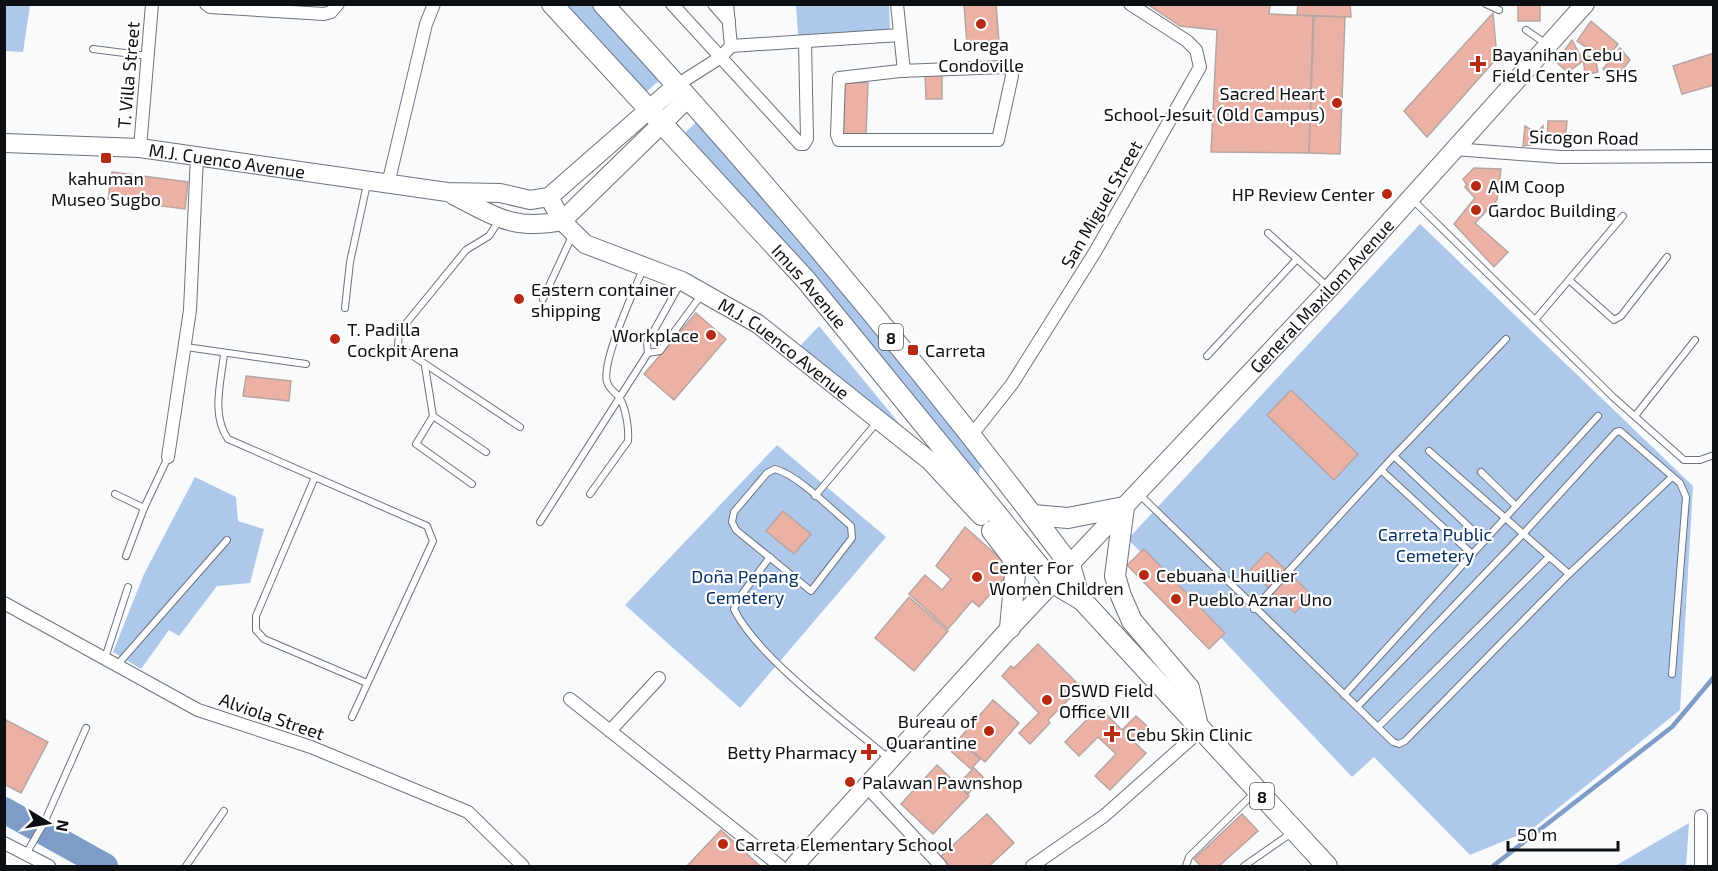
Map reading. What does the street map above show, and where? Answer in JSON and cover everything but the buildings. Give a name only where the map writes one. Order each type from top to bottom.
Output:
[{"type":"main road","name":"Imus Avenue","points":[[552,4],[806,280],[975,491],[1053,583]]},
{"type":"main road","name":"Imus Avenue","points":[[603,4],[803,230],[1070,564]]},
{"type":"main road","name":"General Maxilom Avenue","points":[[794,867],[1010,628],[1329,289],[1585,4]]},
{"type":"main road","points":[[549,197],[682,91]]},
{"type":"main road","points":[[568,227],[655,114]]},
{"type":"main road","name":"M.J. Cuenco Avenue","points":[[4,143],[140,148],[447,192],[500,193],[530,200],[549,197],[568,227],[585,244],[644,269],[682,281],[758,324],[930,461],[981,516]]},
{"type":"main road","name":"M.J. Cuenco Avenue","points":[[447,192],[500,219],[534,226],[568,227]]},
{"type":"main road","points":[[975,491],[976,505],[981,516],[1012,557],[1015,574],[1010,628]]},
{"type":"main road","points":[[1033,515],[1068,518],[1124,507],[1115,576],[1121,596],[1132,621],[1189,688],[1200,728]]},
{"type":"main road","name":"8","points":[[1070,564],[1080,599]]},
{"type":"main road","name":"8","points":[[1053,583],[1080,599],[1327,867]]},
{"type":"street","name":"T. Villa Street","points":[[140,148],[152,4]]},
{"type":"street","points":[[206,4],[210,7],[324,14],[331,12],[338,4]]},
{"type":"street","points":[[388,183],[426,24],[434,4]]},
{"type":"street","points":[[672,4],[792,139],[804,144],[807,139],[805,42]]},
{"type":"street","points":[[714,4],[729,21]]},
{"type":"street","points":[[727,4],[731,46]]},
{"type":"street","points":[[897,4],[904,71]]},
{"type":"street","name":"San Miguel Street","points":[[970,437],[1011,384],[1095,252],[1200,67],[1196,50],[1186,41],[1130,4]]},
{"type":"street","points":[[682,91],[698,72],[721,57],[731,46],[900,35]]},
{"type":"street","points":[[1005,67],[1011,69],[1012,76],[998,140],[839,140],[839,78],[904,71],[1005,67]]},
{"type":"street","name":"Sicogon Road","points":[[1454,149],[1560,157],[1713,156]]},
{"type":"street","points":[[168,457],[186,347],[197,156]]},
{"type":"street","name":"Alviola Street","points":[[4,603],[198,710],[311,747],[468,812],[523,867]]},
{"type":"street","points":[[610,731],[659,678]]},
{"type":"street","points":[[570,699],[780,867]]},
{"type":"street","points":[[1032,867],[1104,816],[1200,728]]},
{"type":"street","points":[[867,787],[941,867]]},
{"type":"street","points":[[1701,816],[1701,867]]},
{"type":"street","points":[[4,843],[47,866]]},
{"type":"lane","points":[[1486,4],[1499,10]]},
{"type":"lane","points":[[1526,30],[1548,45]]},
{"type":"lane","points":[[93,49],[149,56]]},
{"type":"lane","points":[[345,308],[350,262],[368,181]]},
{"type":"lane","points":[[1411,198],[1635,416],[1684,460],[1700,460],[1713,455]]},
{"type":"lane","points":[[1535,320],[1623,216]]},
{"type":"lane","points":[[500,219],[489,236],[466,250],[399,332],[398,346],[520,427]]},
{"type":"lane","points":[[543,299],[568,227]]},
{"type":"lane","points":[[1268,233],[1329,289]]},
{"type":"lane","points":[[1569,280],[1614,320],[1621,316],[1667,257]]},
{"type":"lane","points":[[1207,356],[1297,259]]},
{"type":"lane","points":[[590,494],[628,441],[628,431],[620,398],[610,390],[606,372],[624,314],[644,269]]},
{"type":"lane","points":[[540,522],[648,353],[647,343],[682,281]]},
{"type":"lane","points":[[648,353],[660,351],[704,292]]},
{"type":"lane","points":[[1254,609],[1394,456],[1506,339]]},
{"type":"lane","points":[[1635,416],[1695,340]]},
{"type":"lane","points":[[186,347],[306,364]]},
{"type":"lane","points":[[224,354],[218,417],[221,429],[228,439],[427,526],[431,532],[433,541],[352,717]]},
{"type":"lane","points":[[425,366],[433,416],[416,444],[472,484]]},
{"type":"lane","points":[[433,416],[486,452]]},
{"type":"lane","points":[[1344,695],[1598,416]]},
{"type":"lane","points":[[815,496],[878,420]]},
{"type":"lane","points":[[1357,707],[1524,533],[1616,432],[1625,433],[1680,483],[1686,496],[1672,674]]},
{"type":"lane","points":[[1429,451],[1505,519],[1524,533],[1548,558],[1569,574]]},
{"type":"lane","points":[[1394,456],[1484,541]]},
{"type":"lane","points":[[126,556],[144,508],[168,457]]},
{"type":"lane","points":[[775,469],[783,471],[851,526],[852,538],[811,591],[770,557],[736,530],[732,522],[734,512],[768,473],[775,469]]},
{"type":"lane","points":[[1381,470],[1472,554]]},
{"type":"lane","points":[[1481,472],[1516,506]]},
{"type":"lane","points":[[315,477],[256,616],[256,630],[264,639],[367,683]]},
{"type":"lane","points":[[1137,493],[1254,609],[1393,742],[1399,744],[1405,741],[1569,574],[1672,477]]},
{"type":"lane","points":[[115,494],[144,508]]},
{"type":"lane","points":[[118,664],[227,540]]},
{"type":"lane","points":[[770,557],[739,598],[734,609],[739,618],[774,660],[891,760]]},
{"type":"lane","points":[[1378,727],[1548,558]]},
{"type":"lane","points":[[105,658],[128,587]]},
{"type":"lane","points":[[26,854],[44,823],[86,728]]},
{"type":"lane","points":[[1185,866],[1189,857],[1257,790]]},
{"type":"lane","points":[[186,867],[224,811]]},
{"type":"lane","points":[[1244,867],[1294,831]]},
{"type":"green space","points":[[4,5],[30,5],[23,52],[5,51]]},
{"type":"green space","points":[[553,5],[603,5],[667,74],[640,97]]},
{"type":"green space","points":[[796,5],[889,5],[890,30],[798,35]]},
{"type":"green space","points":[[703,116],[990,461],[980,468],[975,491],[678,139]]},
{"type":"green space","name":"Carreta Public Cemetery","points":[[1420,224],[1693,486],[1680,710],[1531,830],[1470,855],[1374,757],[1352,777],[1128,539]]},
{"type":"green space","points":[[819,326],[926,456],[800,346]]},
{"type":"green space","name":"Doña Pepang Cemetery","points":[[777,445],[886,537],[740,708],[625,605]]},
{"type":"green space","points":[[195,477],[236,497],[238,521],[264,529],[250,583],[217,586],[179,636],[169,630],[141,669],[113,652],[144,574]]},
{"type":"green space","points":[[1689,823],[1686,866],[1615,866]]},
{"type":"waterway","points":[[1493,866],[1672,727],[1714,677]]},
{"type":"waterway","points":[[4,810],[105,866]]},
{"type":"place","name":"Lorega Condoville","points":[[981,24]]},
{"type":"place","name":"Bayanihan Cebu Field Center - SHS","points":[[1478,64]]},
{"type":"place","name":"Sacred Heart School-Jesuit (Old Campus)","points":[[1337,103]]},
{"type":"place","name":"kahuman Museo Sugbo","points":[[106,158]]},
{"type":"place","name":"AIM Coop","points":[[1476,186]]},
{"type":"place","name":"HP Review Center","points":[[1387,194]]},
{"type":"place","name":"Gardoc Building","points":[[1476,210]]},
{"type":"place","name":"Eastern container shipping","points":[[519,299]]},
{"type":"place","name":"Workplace","points":[[711,335]]},
{"type":"place","name":"T. Padilla Cockpit Arena","points":[[335,339]]},
{"type":"place","name":"Carreta","points":[[913,350]]},
{"type":"place","name":"Cebuana Lhuillier","points":[[1144,575]]},
{"type":"place","name":"Center For Women Children","points":[[977,577]]},
{"type":"place","name":"Pueblo Aznar Uno","points":[[1176,599]]},
{"type":"place","name":"DSWD Field Office VII","points":[[1047,700]]},
{"type":"place","name":"Bureau of Quarantine","points":[[989,731]]},
{"type":"place","name":"Cebu Skin Clinic","points":[[1112,734]]},
{"type":"place","name":"Betty Pharmacy","points":[[869,752]]},
{"type":"place","name":"Palawan Pawnshop","points":[[850,782]]},
{"type":"place","name":"Carreta Elementary School","points":[[723,844]]}]
